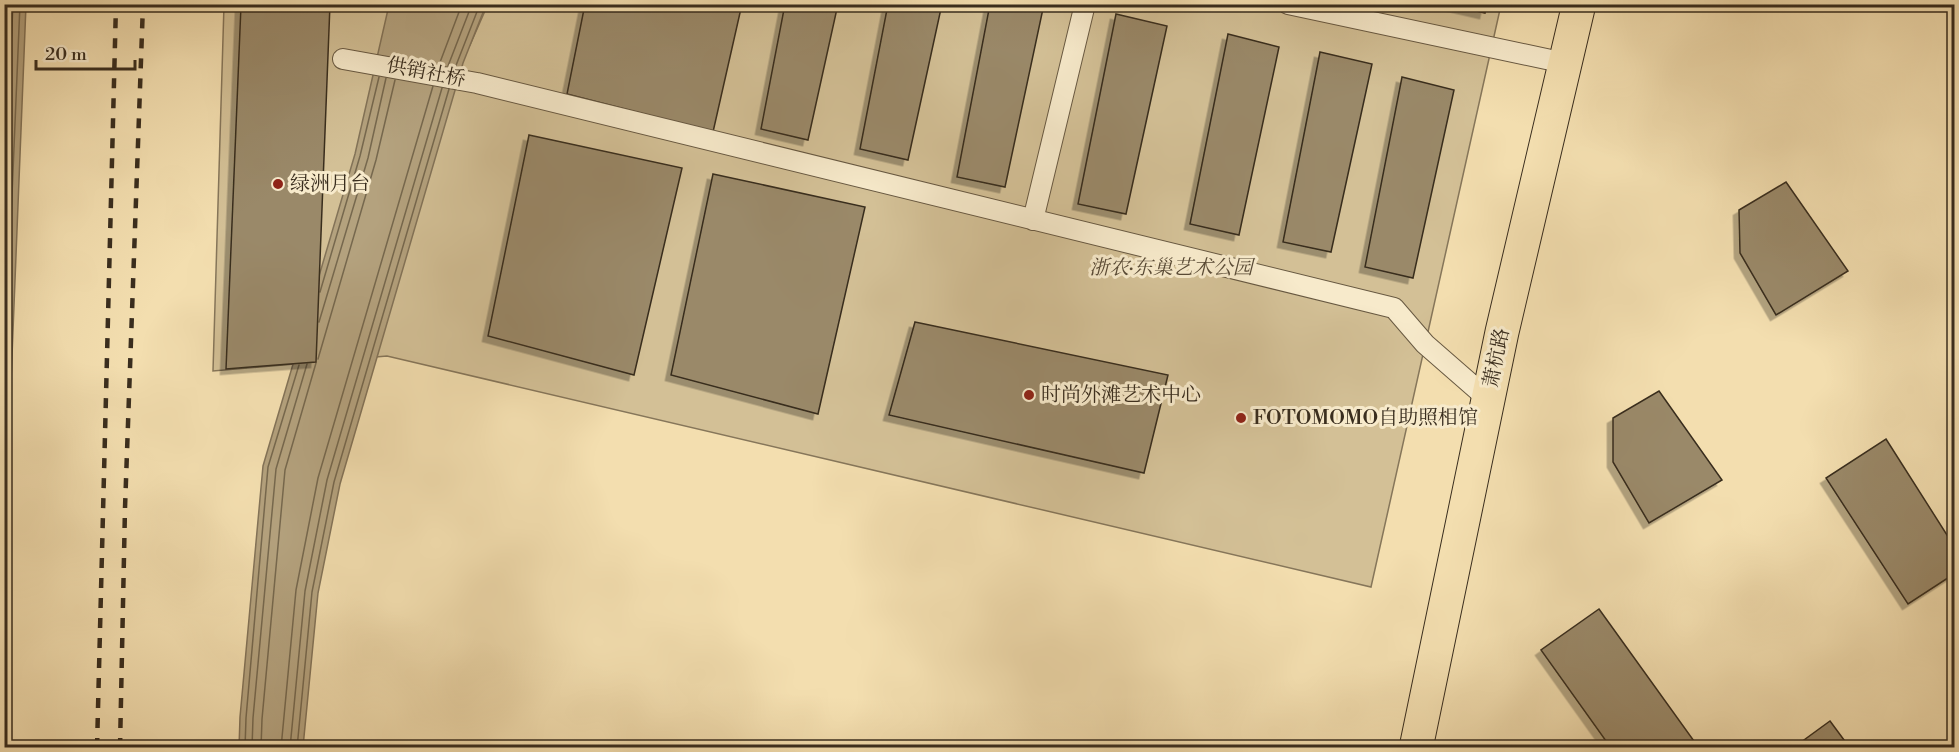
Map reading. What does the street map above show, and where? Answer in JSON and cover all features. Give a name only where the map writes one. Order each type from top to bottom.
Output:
[{"type":"main road","name":"萧杭路","points":[[1416,747],[1488,399],[1579,4]]},
{"type":"lane","points":[[1033,220],[1085,4]]},
{"type":"lane","points":[[1288,4],[1565,63]]},
{"type":"lane","name":"供销社桥","points":[[343,59],[477,83],[1394,308],[1425,344],[1488,399]]},
{"type":"green space","name":"浙农·东巢艺术公园","points":[[488,4],[1501,5],[1371,587],[387,356],[213,371],[224,5],[349,5],[410,15],[470,45]]},
{"type":"water","points":[[4,5],[26,5],[5,531]]},
{"type":"water","points":[[389,5],[486,5],[463,63],[340,484],[318,593],[303,747],[239,748],[263,466],[355,154]]},
{"type":"building","name":"绿洲月台","points":[[330,4],[316,362],[226,369],[241,5]]},
{"type":"building","points":[[585,4],[742,4],[713,132],[567,94]]},
{"type":"building","points":[[785,4],[838,4],[808,140],[761,129]]},
{"type":"building","points":[[888,4],[942,4],[908,160],[860,149]]},
{"type":"building","points":[[990,4],[1044,4],[1005,187],[957,177]]},
{"type":"building","points":[[1446,4],[1487,4],[1485,13]]},
{"type":"building","points":[[1116,14],[1167,26],[1126,214],[1078,204]]},
{"type":"building","points":[[1228,34],[1279,47],[1239,235],[1190,224]]},
{"type":"building","points":[[1320,52],[1372,64],[1331,252],[1283,242]]},
{"type":"building","points":[[1402,77],[1454,90],[1413,278],[1365,267]]},
{"type":"building","points":[[529,135],[682,168],[634,375],[488,336]]},
{"type":"building","points":[[713,174],[865,207],[818,414],[671,375]]},
{"type":"building","points":[[1786,182],[1848,271],[1776,315],[1740,253],[1739,210]]},
{"type":"building","name":"时尚外滩艺术中心","points":[[915,322],[1168,375],[1144,473],[889,415]]},
{"type":"building","points":[[1659,391],[1722,480],[1649,523],[1613,462],[1613,418]]},
{"type":"building","points":[[1886,439],[1954,546],[1954,574],[1908,604],[1826,478]]},
{"type":"building","points":[[1599,609],[1699,748],[1611,748],[1541,650]]},
{"type":"building","points":[[1830,721],[1850,748],[1793,748]]},
{"type":"railway","points":[[97,748],[116,4]]},
{"type":"railway","points":[[120,748],[125,508],[143,4]]},
{"type":"place","name":"绿洲月台","points":[[278,184]]},
{"type":"place","name":"时尚外滩艺术中心","points":[[1029,395]]},
{"type":"place","name":"FOTOMOMO自助照相馆","points":[[1241,418]]}]
